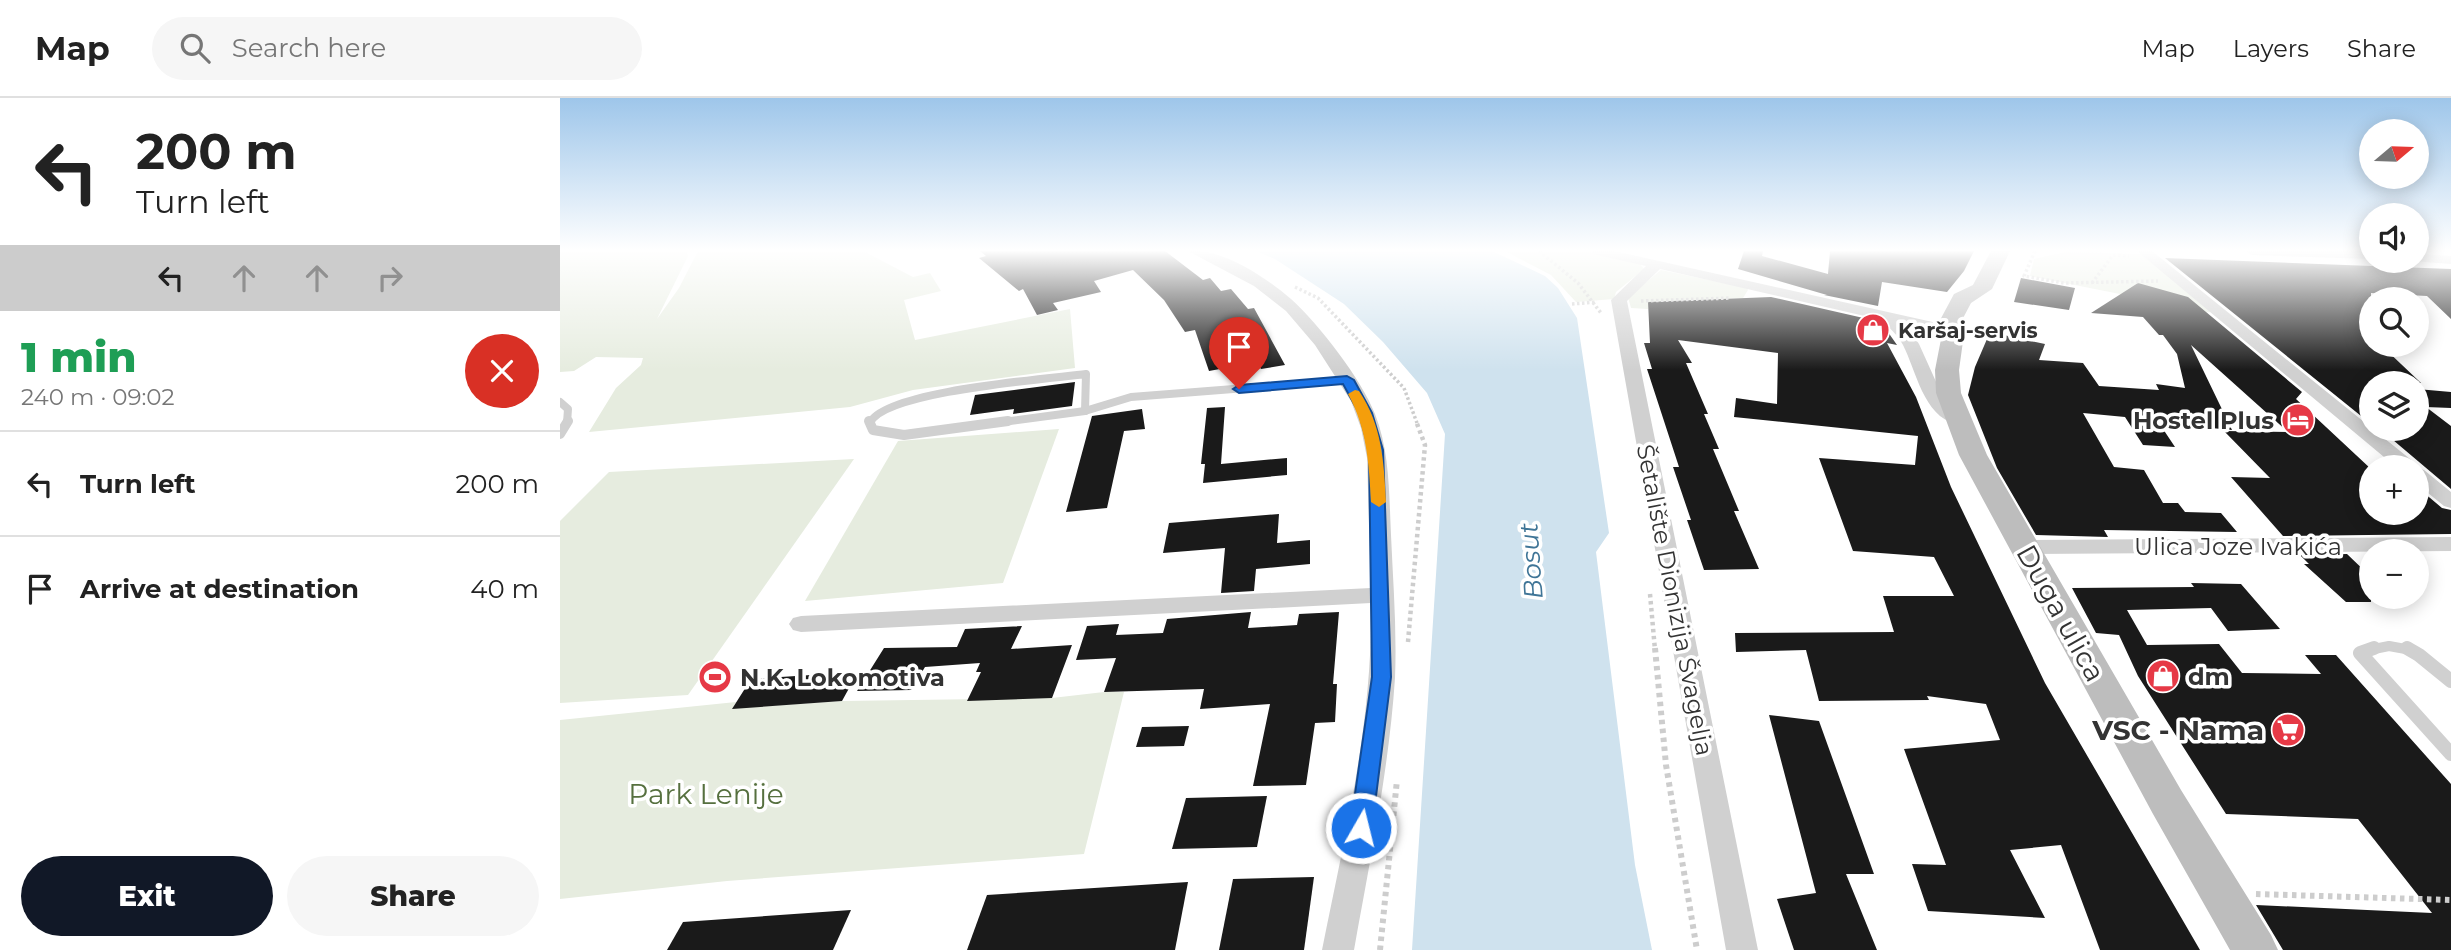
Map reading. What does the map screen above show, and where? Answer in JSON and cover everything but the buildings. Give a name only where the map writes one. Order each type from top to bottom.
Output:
[{"type":"main road","points":[[1955,332],[1966,330],[1973,323],[1983,299],[1981,291]]},
{"type":"main road","name":"Duga ulica","points":[[1955,332],[1947,370],[1949,393],[1956,419],[2024,547],[2219,892],[2255,950]]},
{"type":"street","points":[[1273,291],[1285,299],[1314,331],[1347,380],[1366,413],[1376,450],[1382,677],[1361,828],[1338,950]]},
{"type":"street","points":[[1619,300],[1629,291]]},
{"type":"street","points":[[1770,291],[1955,332]]},
{"type":"street","points":[[2193,291],[2393,455]]},
{"type":"street","name":"Šetalište Dionizija Švagelja","points":[[1619,300],[1742,950]]},
{"type":"street","name":"Duga ulica","points":[[1886,317],[1902,328],[1934,397],[1956,419]]},
{"type":"street","points":[[2429,484],[2451,502]]},
{"type":"street","name":"Ulica Joze Ivakića","points":[[2024,547],[2451,544]]},
{"type":"street","points":[[801,624],[1258,598],[1381,595]]},
{"type":"lane","points":[[1085,411],[1086,374],[922,396],[887,408],[869,421],[873,430],[904,435],[1085,411],[1131,397],[1347,380]]},
{"type":"lane","points":[[560,402],[568,409],[569,420],[560,434]]},
{"type":"lane","points":[[2451,681],[2410,647],[2382,645],[2360,653],[2451,754]]},
{"type":"path","points":[[1585,291],[1595,302],[1602,320]]},
{"type":"path","points":[[1572,304],[1619,300],[1731,298]]},
{"type":"path","points":[[1650,592],[1666,765],[1697,950]]},
{"type":"path","points":[[2219,892],[2451,900]]},
{"type":"green space","points":[[560,291],[671,291],[657,319],[677,291],[941,291],[904,300],[915,340],[1070,309],[1075,368],[913,390],[850,407],[589,432],[616,388],[641,365],[643,358],[596,357],[574,371],[560,372]]},
{"type":"green space","points":[[1566,291],[1618,291],[1614,299],[1576,302]]},
{"type":"green space","points":[[1636,291],[1748,291],[1743,298],[1648,302],[1648,309],[1631,308],[1628,297]]},
{"type":"green space","points":[[2104,291],[2190,291],[2216,312],[2185,313]]},
{"type":"green space","points":[[1059,429],[1003,583],[805,601],[898,441]]},
{"type":"green space","points":[[854,459],[688,695],[560,703],[560,521],[609,472]]},
{"type":"green space","name":"Park Lenije","points":[[1124,692],[1084,854],[727,881],[560,899],[560,720],[736,702],[733,708],[842,701],[1052,698]]},
{"type":"water","name":"Bosut","points":[[1324,291],[1560,291],[1577,318],[1609,533],[1596,552],[1635,865],[1652,950],[1412,950],[1445,434],[1427,393],[1383,342],[1344,304]]},
{"type":"slow traffic","points":[[1355,394],[1366,413],[1376,450],[1379,502]]},
{"type":"place","name":"Karšaj-servis","points":[[1873,330]]},
{"type":"place","name":"Hostel Plus","points":[[2298,420]]},
{"type":"place","name":"dm","points":[[2163,676]]},
{"type":"place","name":"N.K. Lokomotiva","points":[[715,677]]},
{"type":"place","name":"VSC - Nama","points":[[2288,730]]},
{"type":"route","points":[[1239,389],[1347,380],[1366,413],[1376,450],[1382,677],[1361,828]]}]
